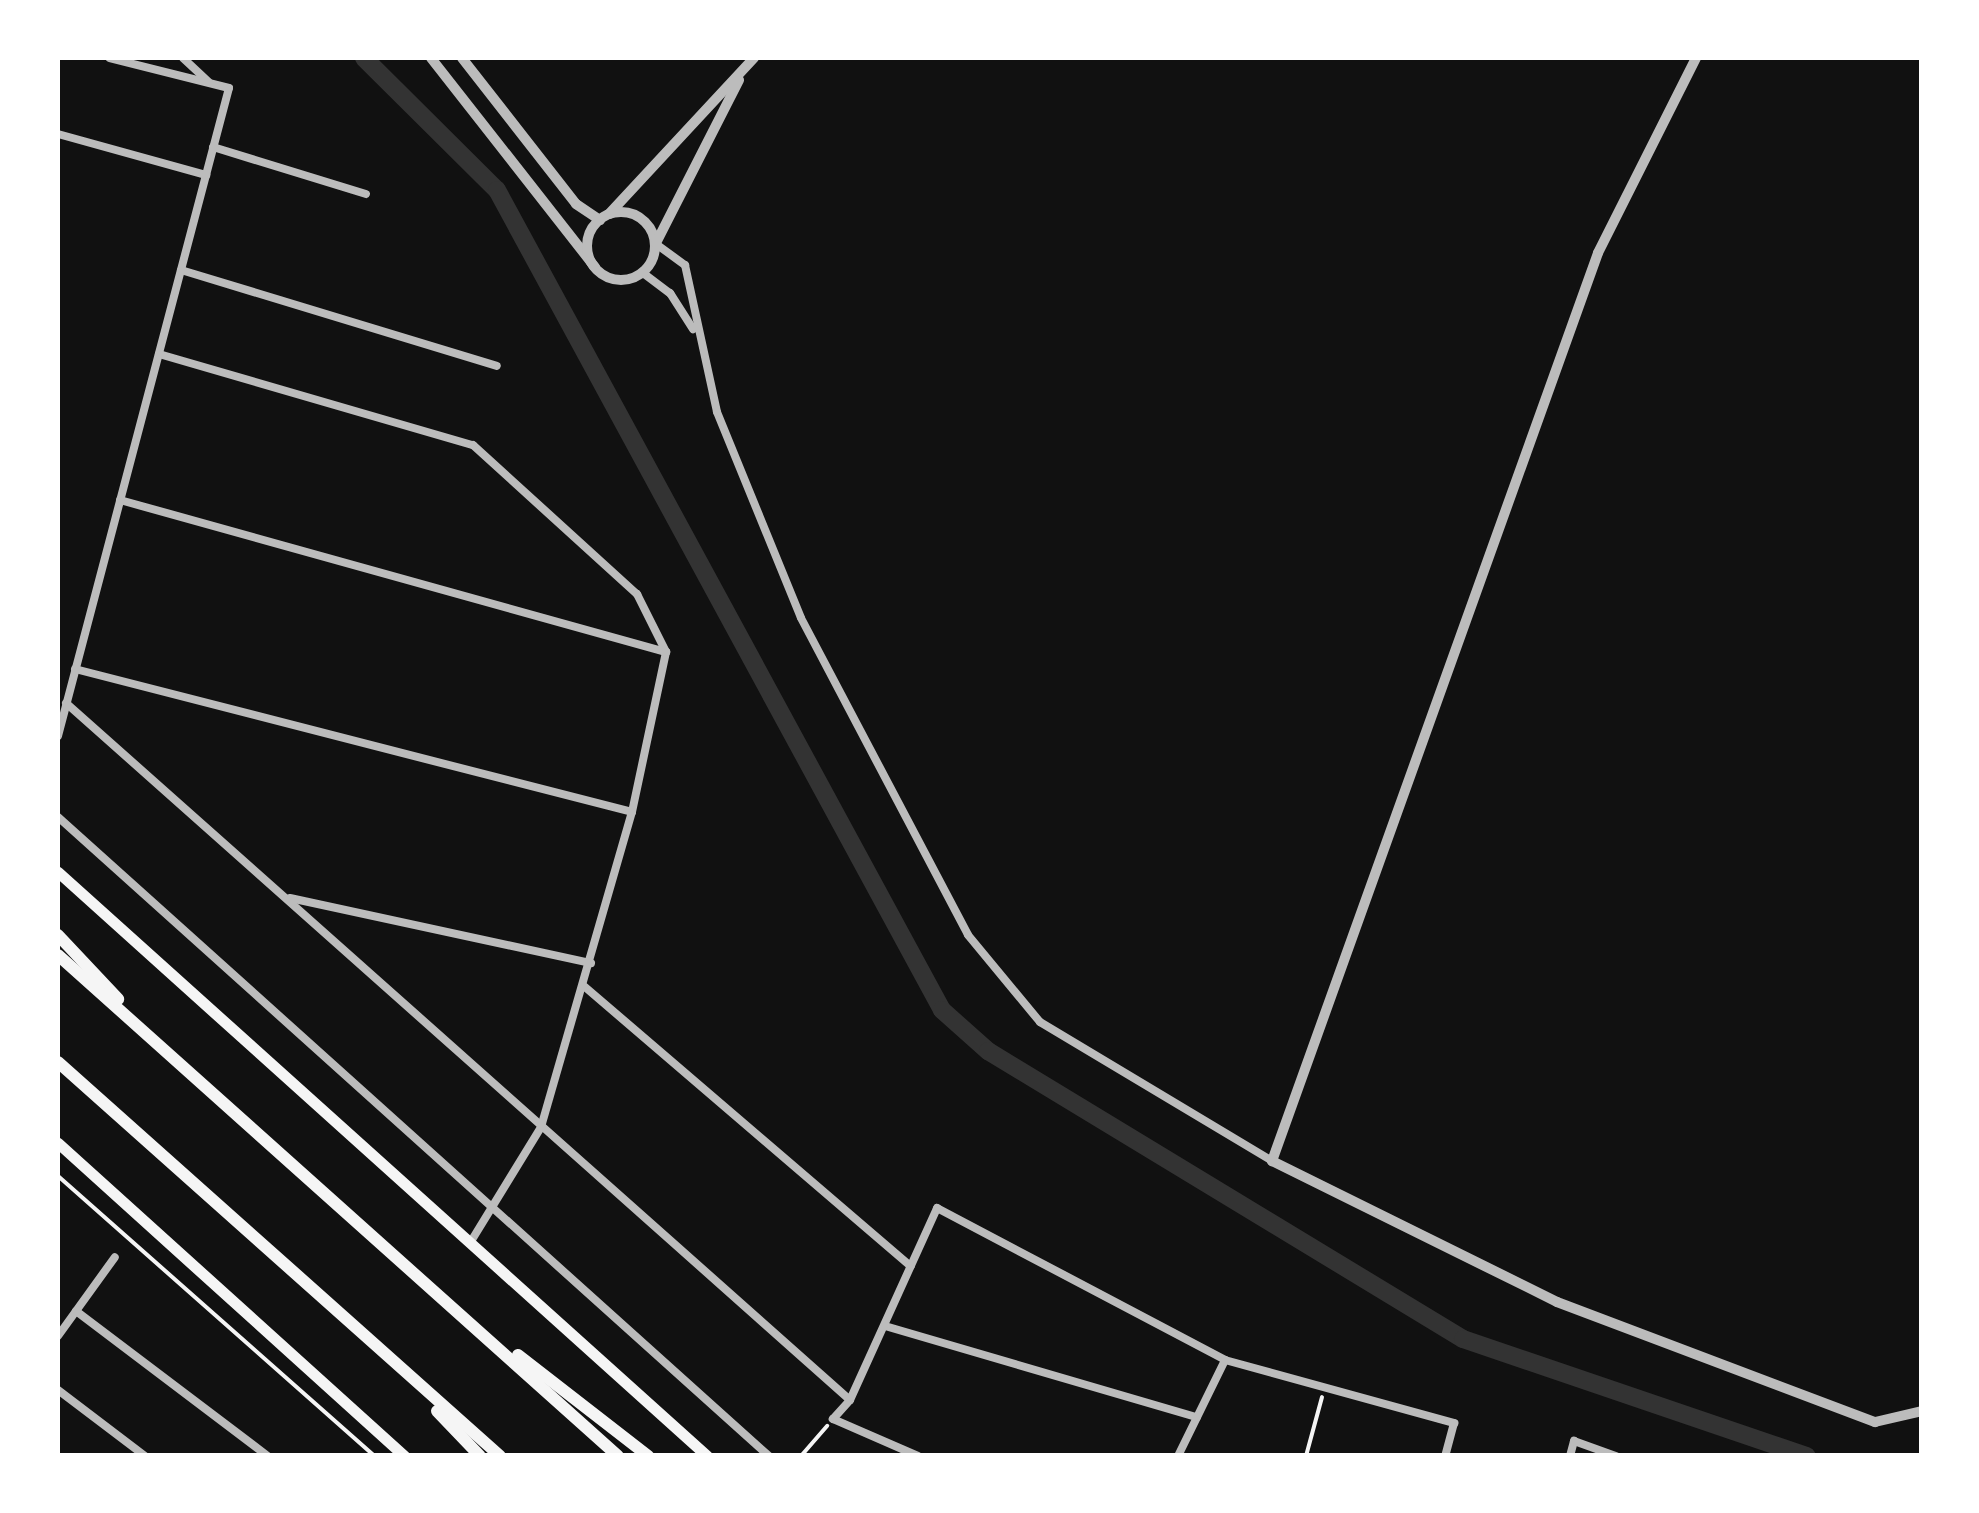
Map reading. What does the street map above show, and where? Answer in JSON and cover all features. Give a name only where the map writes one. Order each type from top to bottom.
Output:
[{"type":"highway","points":[[58,935],[174,1059]]},
{"type":"highway","points":[[58,955],[618,1456]]},
{"type":"highway","points":[[58,1062],[500,1456]]},
{"type":"highway","points":[[58,1072],[134,1131]]},
{"type":"highway","points":[[440,1296],[648,1456]]},
{"type":"highway","points":[[384,1355],[480,1456]]},
{"type":"main road","points":[[58,872],[707,1456]]},
{"type":"main road","points":[[58,1143],[405,1456]]},
{"type":"street","points":[[58,736],[229,88],[110,58]]},
{"type":"street","points":[[184,58],[212,84]]},
{"type":"street","points":[[431,58],[595,268],[623,280],[643,272],[751,62]]},
{"type":"street","points":[[462,58],[576,204],[605,217],[640,218],[656,244],[685,265],[694,292],[696,333],[717,412],[801,618],[968,935],[1040,1022],[1272,1161],[1557,1302],[1875,1422],[1922,1411]]},
{"type":"street","points":[[1272,1161],[1598,253],[1696,58]]},
{"type":"street","points":[[595,268],[587,248],[605,217],[751,62]]},
{"type":"street","points":[[58,134],[206,175]]},
{"type":"street","points":[[213,147],[366,194]]},
{"type":"street","points":[[181,270],[496,366]]},
{"type":"street","points":[[643,272],[670,293],[696,333]]},
{"type":"street","points":[[158,354],[474,445],[636,594],[666,652],[632,812],[585,987],[541,1127],[470,1243]]},
{"type":"street","points":[[120,500],[666,652]]},
{"type":"street","points":[[75,669],[632,812]]},
{"type":"street","points":[[66,704],[850,1400]]},
{"type":"street","points":[[58,817],[769,1456]]},
{"type":"street","points":[[286,896],[591,964]]},
{"type":"street","points":[[585,987],[912,1266]]},
{"type":"street","points":[[918,1456],[834,1419],[850,1400],[937,1208],[1225,1360],[1454,1423],[1445,1456]]},
{"type":"street","points":[[58,1336],[115,1257]]},
{"type":"street","points":[[76,1312],[268,1456]]},
{"type":"street","points":[[885,1326],[1198,1416]]},
{"type":"street","points":[[1178,1456],[1225,1360]]},
{"type":"street","points":[[58,1390],[145,1456]]},
{"type":"street","points":[[1570,1456],[1574,1441],[1616,1456]]},
{"type":"path","points":[[58,1176],[375,1456]]},
{"type":"path","points":[[1306,1456],[1325,1388]]},
{"type":"path","points":[[801,1456],[834,1419]]},
{"type":"waterway","points":[[364,58],[497,190],[942,1010],[988,1051],[1463,1339],[1807,1456]]}]
